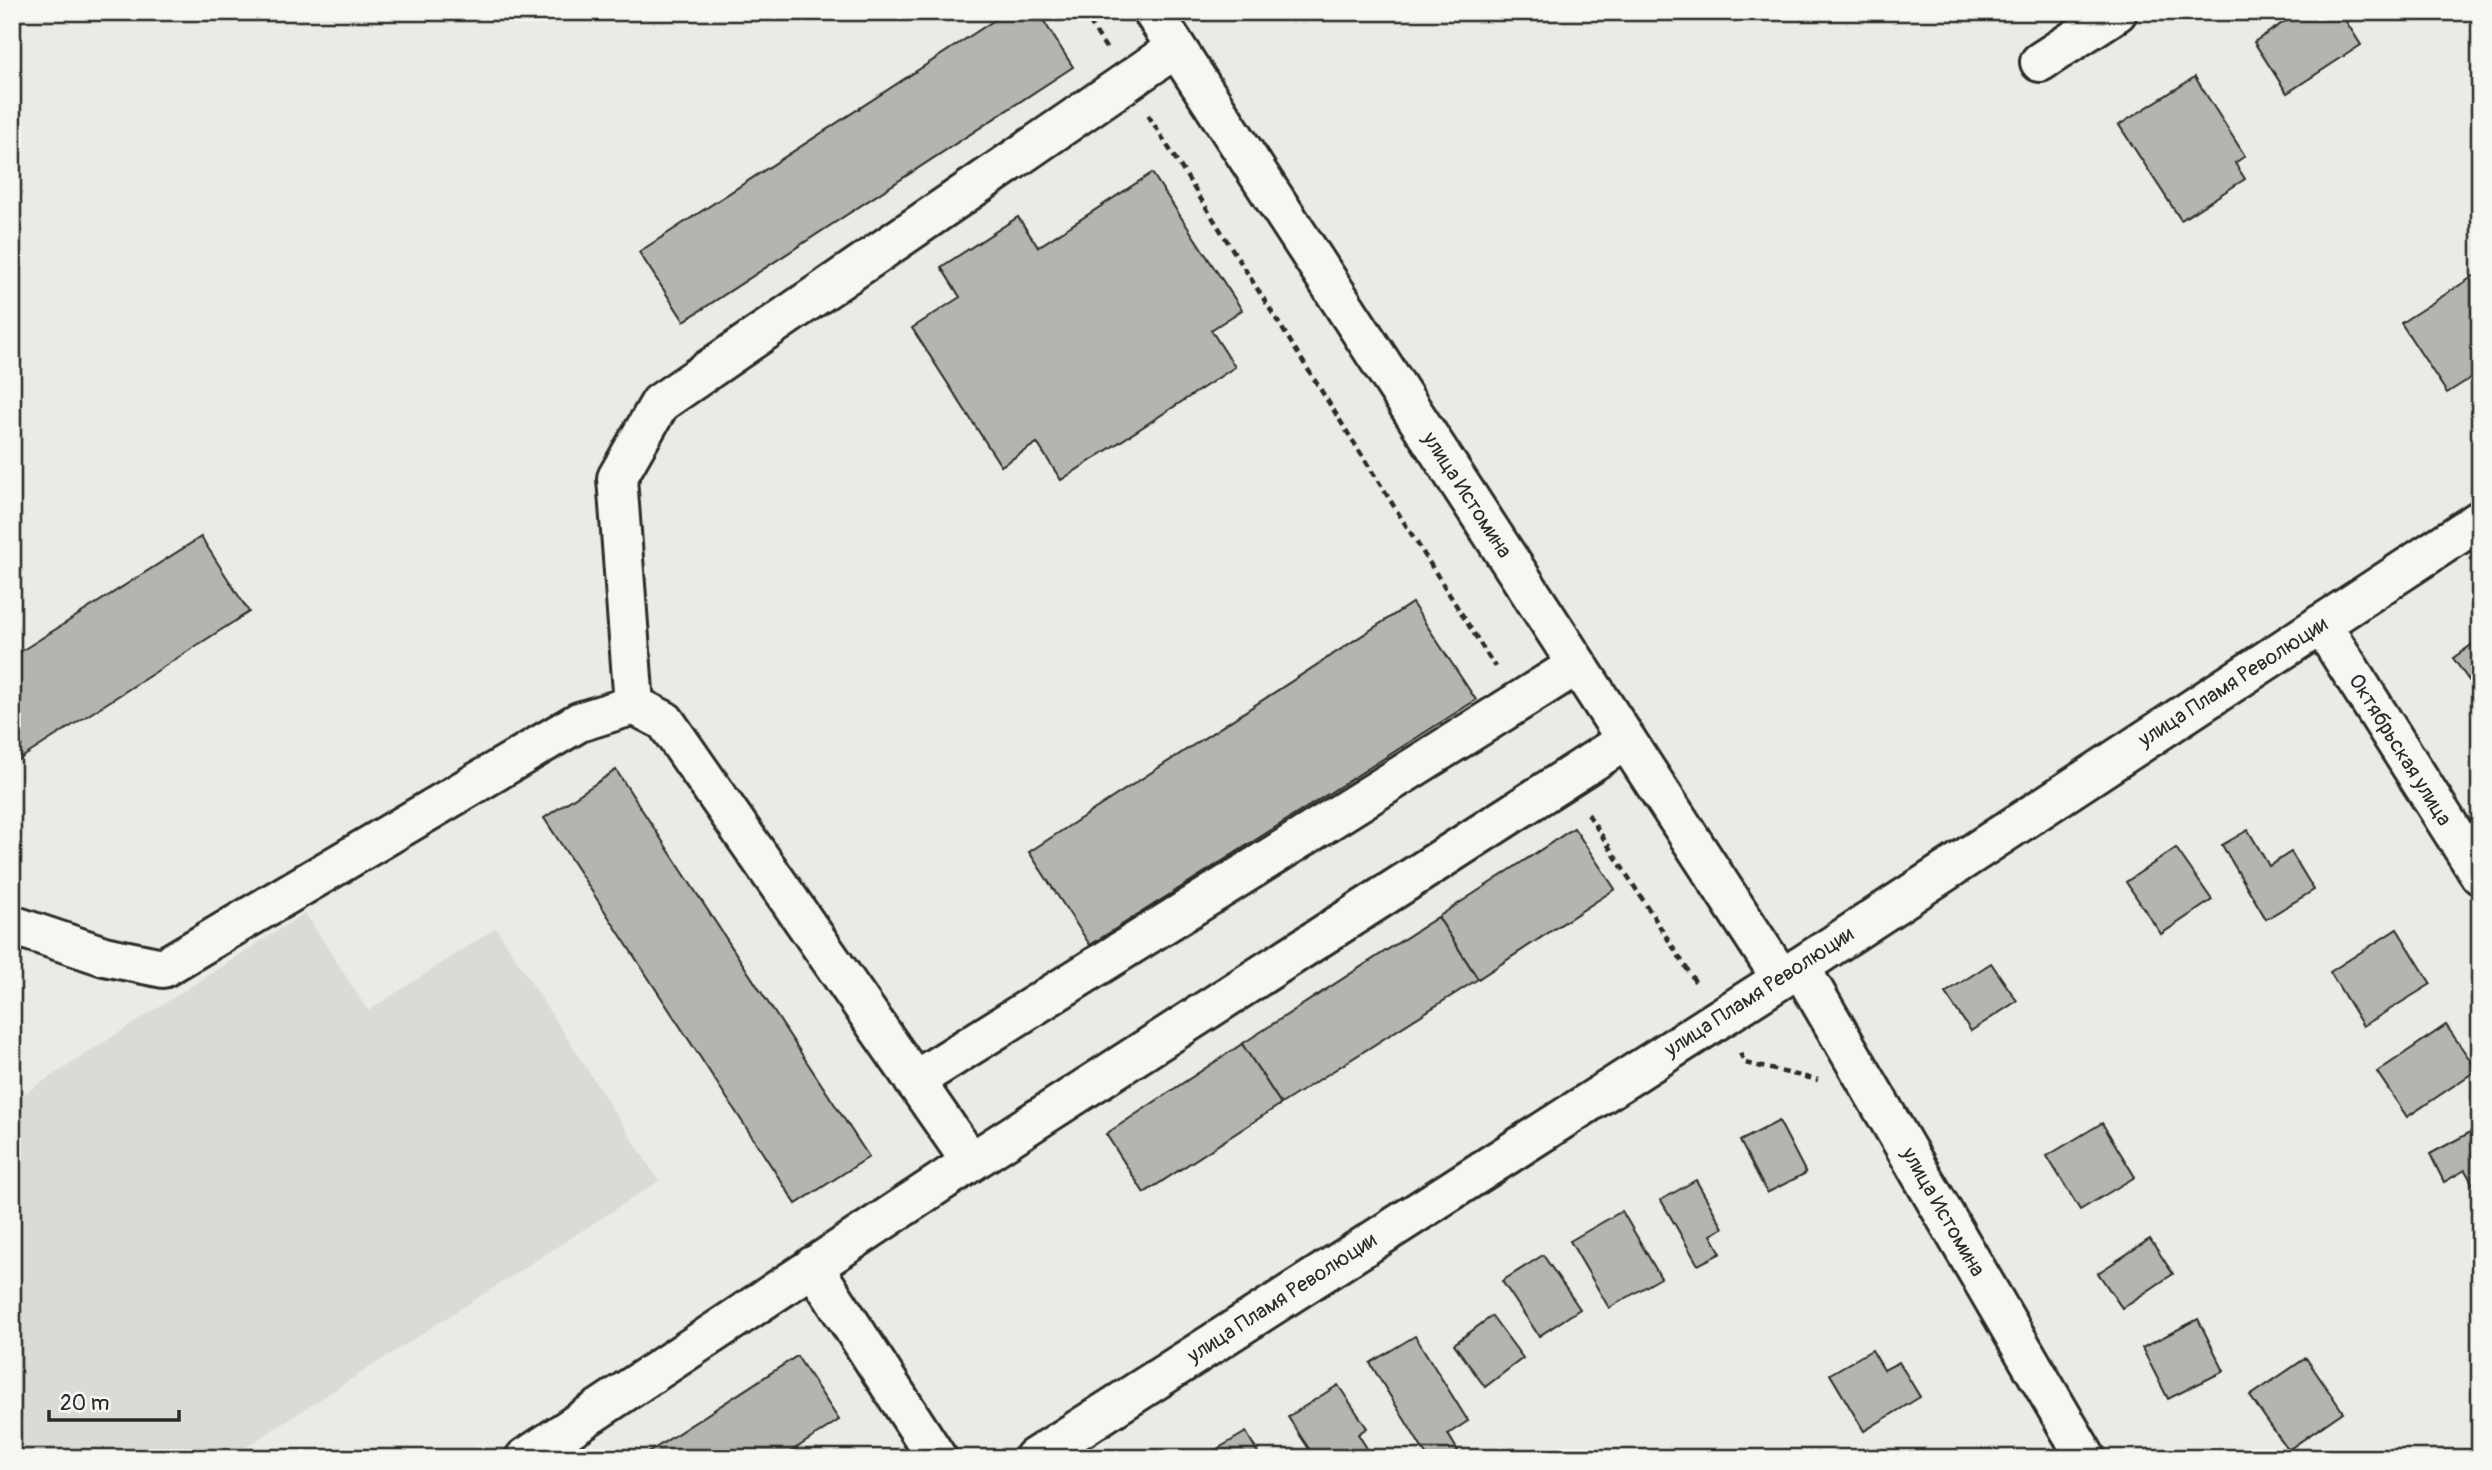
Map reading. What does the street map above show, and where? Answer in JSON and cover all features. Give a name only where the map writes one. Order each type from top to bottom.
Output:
[{"type":"street","name":"улица Истомина","points":[[1153,12],[1626,740],[1791,973],[2086,1458]]},
{"type":"street","points":[[2040,62],[2116,12]]},
{"type":"street","points":[[634,705],[617,478],[660,403],[1176,48]]},
{"type":"street","name":"улица Пламя Революции","points":[[1034,1458],[1791,973],[2480,520]]},
{"type":"street","name":"Октябрьская улица","points":[[2321,624],[2480,875]]},
{"type":"street","points":[[914,1081],[1577,665]]},
{"type":"street","points":[[12,925],[104,956],[163,968],[579,722],[634,705],[665,721],[971,1161]]},
{"type":"street","points":[[525,1458],[971,1161],[1626,740]]},
{"type":"street","points":[[813,1266],[937,1458]]},
{"type":"shaded area","points":[[305,913],[368,1011],[496,928],[659,1181],[229,1458],[12,1458],[12,1094],[16,1099]]},
{"type":"building","points":[[1007,12],[1038,12],[1073,67],[684,321],[639,252]]},
{"type":"building","points":[[2299,12],[2340,12],[2361,45],[2287,93],[2254,42]]},
{"type":"building","points":[[2195,77],[2245,156],[2235,163],[2245,179],[2181,220],[2119,125]]},
{"type":"building","points":[[1152,173],[1242,310],[1211,330],[1235,367],[1061,480],[1037,443],[1001,466],[912,328],[960,297],[941,267],[1018,217],[1038,247]]},
{"type":"building","points":[[2480,272],[2480,372],[2447,393],[2401,323]]},
{"type":"building","points":[[201,537],[249,612],[12,764],[12,657]]},
{"type":"building","points":[[1412,603],[1476,700],[1090,945],[1029,852]]},
{"type":"building","points":[[2480,639],[2480,696],[2453,658]]},
{"type":"building","points":[[616,770],[869,1157],[796,1204],[544,818]]},
{"type":"building","points":[[1574,828],[1615,889],[1478,979],[1438,917]]},
{"type":"building","points":[[2248,830],[2269,866],[2291,852],[2314,890],[2266,919],[2222,845]]},
{"type":"building","points":[[2176,848],[2212,900],[2161,934],[2126,882]]},
{"type":"building","points":[[1438,917],[1478,979],[1281,1104],[1242,1044]]},
{"type":"building","points":[[2397,929],[2431,984],[2363,1026],[2330,972]]},
{"type":"building","points":[[1991,963],[2017,1001],[1971,1031],[1945,993]]},
{"type":"building","points":[[2446,1025],[2477,1070],[2407,1117],[2377,1072]]},
{"type":"building","points":[[1242,1044],[1281,1104],[1144,1193],[1106,1134]]},
{"type":"building","points":[[1779,1121],[1806,1173],[1767,1193],[1740,1141]]},
{"type":"building","points":[[2102,1123],[2135,1177],[2080,1210],[2047,1156]]},
{"type":"building","points":[[2480,1127],[2480,1188],[2476,1190],[2465,1170],[2444,1182],[2430,1154]]},
{"type":"building","points":[[1696,1180],[1723,1228],[1711,1235],[1721,1253],[1698,1265],[1661,1200]]},
{"type":"building","points":[[1622,1211],[1661,1278],[1609,1308],[1570,1241]]},
{"type":"building","points":[[2150,1239],[2173,1274],[2122,1308],[2098,1273]]},
{"type":"building","points":[[1543,1255],[1580,1309],[1539,1336],[1502,1281]]},
{"type":"building","points":[[1492,1316],[1523,1358],[1485,1387],[1454,1344]]},
{"type":"building","points":[[2198,1319],[2224,1371],[2168,1399],[2142,1348]]},
{"type":"building","points":[[1415,1336],[1468,1421],[1448,1434],[1458,1451],[1447,1458],[1428,1458],[1370,1363]]},
{"type":"building","points":[[1872,1350],[1884,1370],[1899,1362],[1920,1397],[1864,1431],[1830,1374]]},
{"type":"building","points":[[797,1356],[839,1420],[781,1458],[640,1458]]},
{"type":"building","points":[[2306,1358],[2343,1412],[2288,1450],[2250,1396]]},
{"type":"building","points":[[1338,1385],[1367,1428],[1358,1434],[1373,1458],[1315,1458],[1288,1417]]},
{"type":"building","points":[[1246,1432],[1261,1458],[1202,1458]]}]
